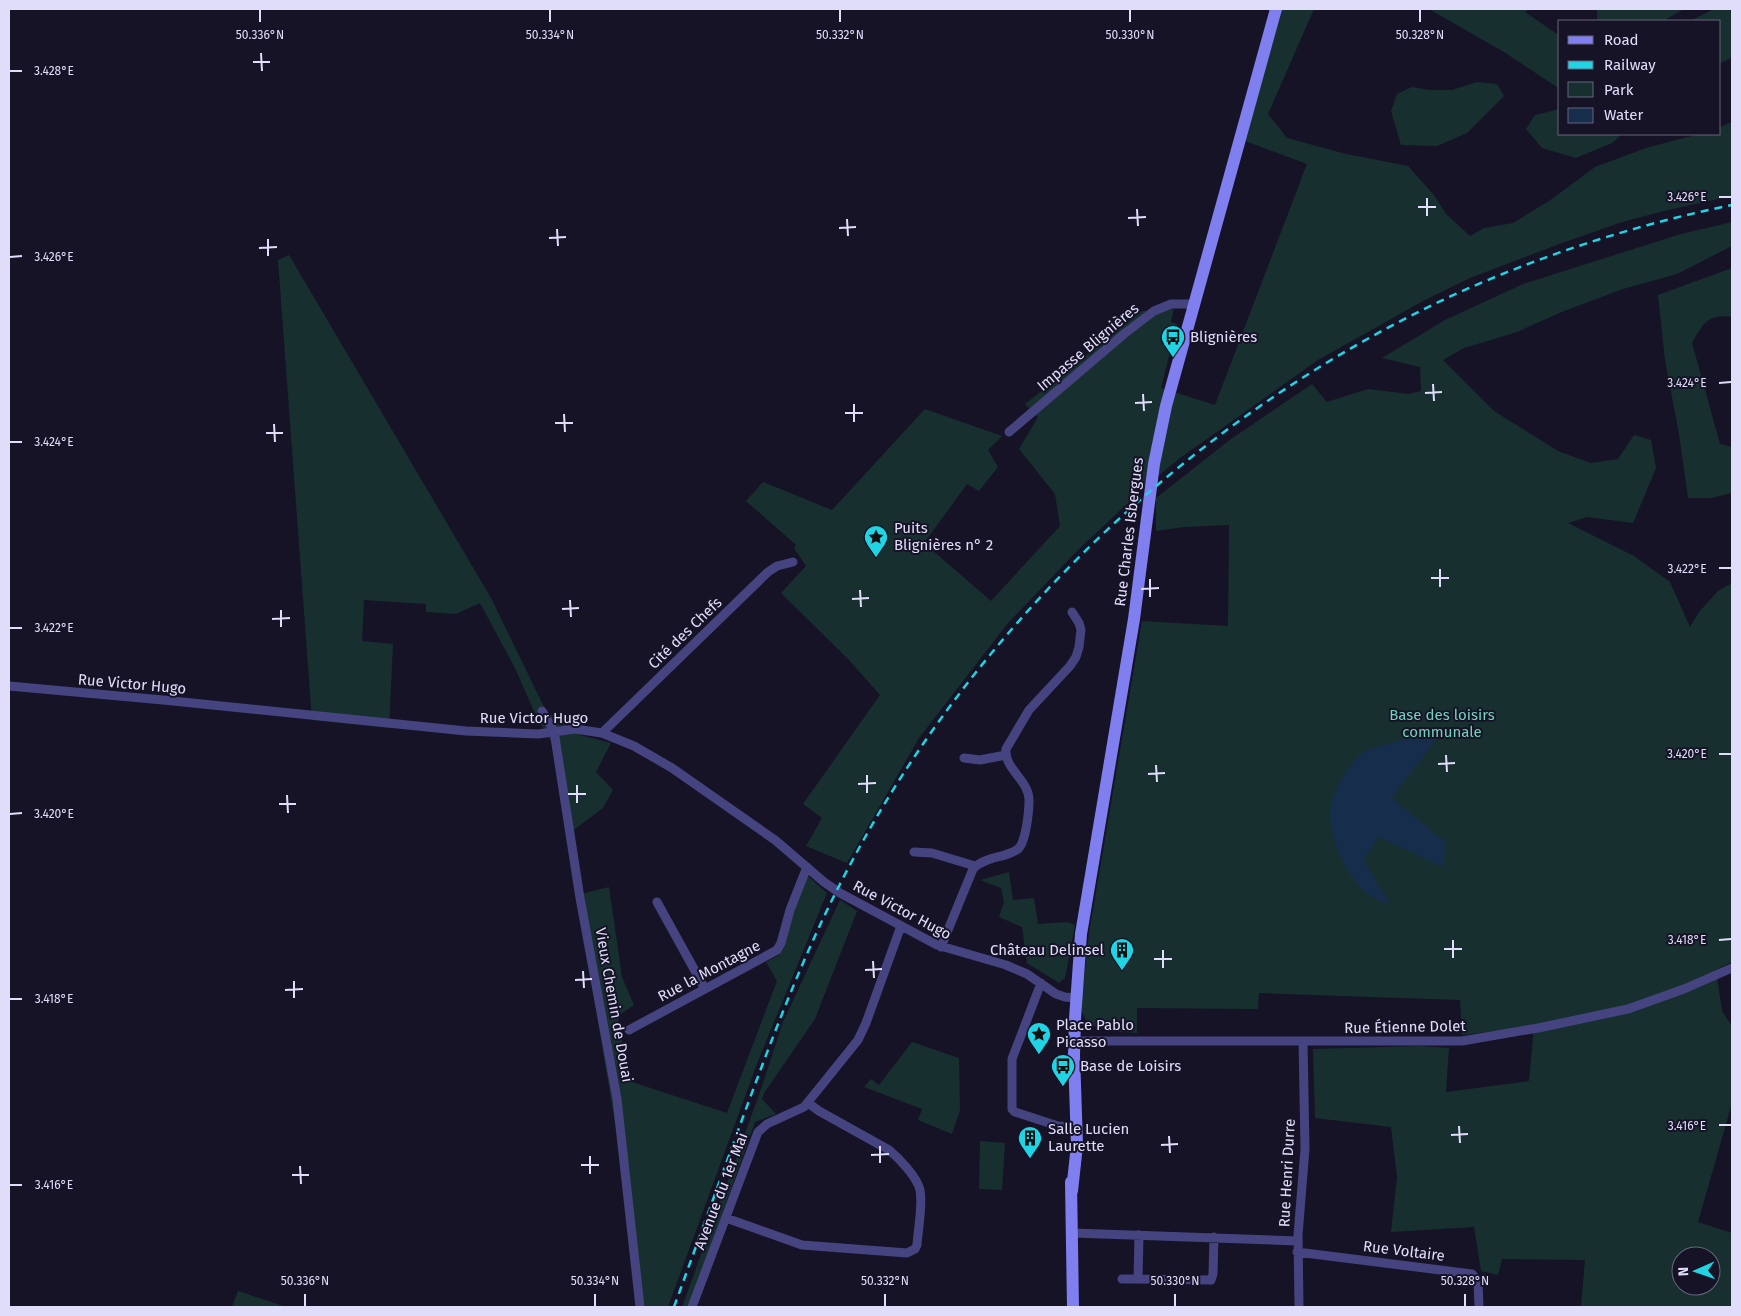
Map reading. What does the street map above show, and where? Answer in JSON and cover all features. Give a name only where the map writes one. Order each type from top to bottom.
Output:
[{"type":"main road","name":"Rue Charles Isbergues","points":[[1073,1307],[1072,1191],[1076,1161],[1073,1127],[1072,998],[1134,619],[1159,433],[1276,9]]},
{"type":"street","name":"Impasse Blignières","points":[[1009,432],[1124,334],[1154,311],[1170,304],[1194,304]]},
{"type":"street","name":"Cité des Chefs","points":[[602,733],[768,572],[777,566],[793,562]]},
{"type":"street","points":[[941,947],[975,866],[981,862],[1018,849],[1024,840],[1029,797],[1006,755],[1010,739],[1028,710],[1070,666],[1076,657],[1081,630],[1072,612]]},
{"type":"street","name":"Rue Victor Hugo","points":[[9,686],[466,731],[532,734],[582,729],[602,733],[634,746],[672,768],[775,840],[836,891],[941,947],[1006,965],[1041,982],[1056,994],[1072,998]]},
{"type":"street","name":"Vieux Chemin de Douai","points":[[542,711],[554,731],[582,908],[617,1100],[640,1307]]},
{"type":"street","points":[[964,758],[980,760],[1006,755]]},
{"type":"street","points":[[914,852],[932,853],[975,866]]},
{"type":"street","name":"Rue la Montagne","points":[[629,1030],[777,950],[807,867]]},
{"type":"street","points":[[657,902],[705,989]]},
{"type":"street","name":"Avenue du 1er Mai","points":[[692,1307],[758,1132],[767,1124],[797,1112],[808,1103],[861,1035],[901,926]]},
{"type":"street","name":"Rue Étienne Dolet","points":[[1071,1041],[1446,1042],[1486,1038],[1628,1009],[1676,992],[1732,968]]},
{"type":"street","points":[[1041,982],[1012,1059],[1012,1107],[1014,1112],[1058,1126],[1073,1127]]},
{"type":"street","name":"Rue Henri Durre","points":[[1299,1307],[1297,1241],[1305,1157],[1303,1041]]},
{"type":"street","points":[[726,1218],[802,1244],[908,1252],[915,1249],[920,1195],[919,1187],[914,1178],[897,1156],[889,1150],[808,1103]]},
{"type":"street","points":[[1073,1233],[1297,1241]]},
{"type":"street","points":[[1138,1279],[1139,1235]]},
{"type":"street","points":[[1122,1279],[1211,1280],[1213,1274],[1214,1237]]},
{"type":"street","name":"Rue Voltaire","points":[[1298,1252],[1472,1274],[1478,1281],[1479,1307]]},
{"type":"green space","points":[[1282,9],[1314,9],[1268,114],[1287,138],[1346,154],[1408,166],[1434,195],[1446,214],[1470,236],[1484,228],[1513,223],[1549,201],[1595,167],[1646,148],[1695,135],[1721,135],[1721,127],[1732,122],[1732,196],[1622,222],[1470,278],[1423,301],[1318,360],[1180,458],[1145,487],[1079,549],[1008,623],[919,738],[847,863],[806,846],[822,818],[803,804],[880,695],[849,660],[781,593],[806,566],[794,548],[796,545],[746,501],[763,482],[832,510],[925,409],[1002,436],[988,450],[998,467],[979,491],[967,484],[924,543],[991,601],[1060,526],[1055,494],[1019,449],[1038,417],[1025,404],[1142,311],[1174,309],[1171,322],[1177,324],[1161,388],[1215,405],[1307,164],[1245,141]]},
{"type":"green space","points":[[1429,9],[1529,9],[1525,12],[1558,35],[1558,88],[1504,52]]},
{"type":"green space","points":[[1597,9],[1684,9],[1665,20],[1597,20]]},
{"type":"green space","points":[[1714,9],[1732,9],[1732,55],[1730,59],[1721,63],[1721,20],[1692,20]]},
{"type":"green space","points":[[1477,82],[1497,84],[1504,96],[1467,133],[1437,146],[1401,145],[1391,111],[1397,94],[1412,87],[1429,90],[1452,90]]},
{"type":"green space","points":[[1558,109],[1558,135],[1621,135],[1612,143],[1576,158],[1542,148],[1526,129],[1535,115]]},
{"type":"green space","name":"Base des loisirs communale","points":[[1732,222],[1732,246],[1677,274],[1623,289],[1564,311],[1517,332],[1464,348],[1443,360],[1494,411],[1558,451],[1591,463],[1618,459],[1634,435],[1651,440],[1656,468],[1633,523],[1587,517],[1568,523],[1634,556],[1670,582],[1690,627],[1699,612],[1718,591],[1732,583],[1732,962],[1716,970],[1722,1011],[1732,1026],[1732,1103],[1698,1222],[1732,1233],[1732,1307],[1581,1307],[1585,1260],[1502,1259],[1498,1275],[1481,1271],[1474,1227],[1391,1232],[1397,1177],[1391,1127],[1315,1118],[1313,1049],[1420,1046],[1449,1048],[1446,1092],[1529,1081],[1534,1026],[1462,1035],[1460,1000],[1259,993],[1258,1009],[1137,1008],[1137,1033],[1109,1031],[1088,1024],[1082,1012],[1089,933],[1142,621],[1228,626],[1229,525],[1184,527],[1156,531],[1156,498],[1231,439],[1312,384],[1327,402],[1368,389],[1408,394],[1421,391],[1420,367],[1382,358],[1445,320],[1523,284],[1681,234]]},
{"type":"green space","points":[[289,255],[491,598],[546,711],[580,735],[611,743],[596,772],[613,790],[603,808],[567,835],[554,746],[537,718],[515,668],[480,603],[456,614],[426,612],[426,604],[364,600],[362,641],[393,644],[389,728],[312,720],[278,260]]},
{"type":"green space","points":[[1732,268],[1732,317],[1724,316],[1711,319],[1699,331],[1692,343],[1720,444],[1732,447],[1732,493],[1711,498],[1688,498],[1679,434],[1665,360],[1658,295]]},
{"type":"green space","points":[[1009,872],[1013,900],[1034,898],[1038,924],[1068,922],[1075,925],[1065,978],[1059,983],[1027,963],[1022,927],[999,917],[1004,902],[1001,888],[980,880]]},
{"type":"green space","points":[[808,876],[827,893],[758,1061],[668,1307],[637,1307],[618,1141],[577,895],[609,887],[622,977],[634,1005],[618,1016],[629,1081],[727,1113],[777,981],[766,962],[779,955],[803,885]]},
{"type":"green space","points":[[840,900],[857,911],[815,1019],[764,1093],[762,1099],[776,1114],[755,1122],[689,1307],[682,1307],[760,1092],[783,1022]]},
{"type":"green space","points":[[912,1042],[959,1058],[960,1110],[952,1134],[918,1120],[922,1109],[864,1087],[871,1079],[879,1085]]},
{"type":"green space","points":[[980,1141],[1005,1143],[1002,1190],[979,1189]]},
{"type":"green space","points":[[238,1291],[286,1307],[232,1307]]},
{"type":"water","points":[[1440,734],[1392,798],[1446,843],[1443,867],[1379,837],[1364,860],[1390,905],[1369,895],[1361,888],[1341,858],[1331,824],[1330,814],[1333,797],[1347,770],[1365,751],[1402,740]]},
{"type":"railway","points":[[674,1307],[780,1020],[806,956],[835,894],[903,773],[964,688],[1031,608],[1104,533],[1183,464],[1267,401],[1355,346],[1447,298],[1551,255],[1659,222],[1732,205]]},
{"type":"place","name":"Blignières","points":[[1173,358]]},
{"type":"place","name":"Puits Blignières n° 2","points":[[876,558]]},
{"type":"place","name":"Château Delinsel","points":[[1122,971]]},
{"type":"place","name":"Place Pablo Picasso","points":[[1039,1055]]},
{"type":"place","name":"Base de Loisirs","points":[[1063,1087]]},
{"type":"place","name":"Salle Lucien Laurette","points":[[1030,1159]]}]
